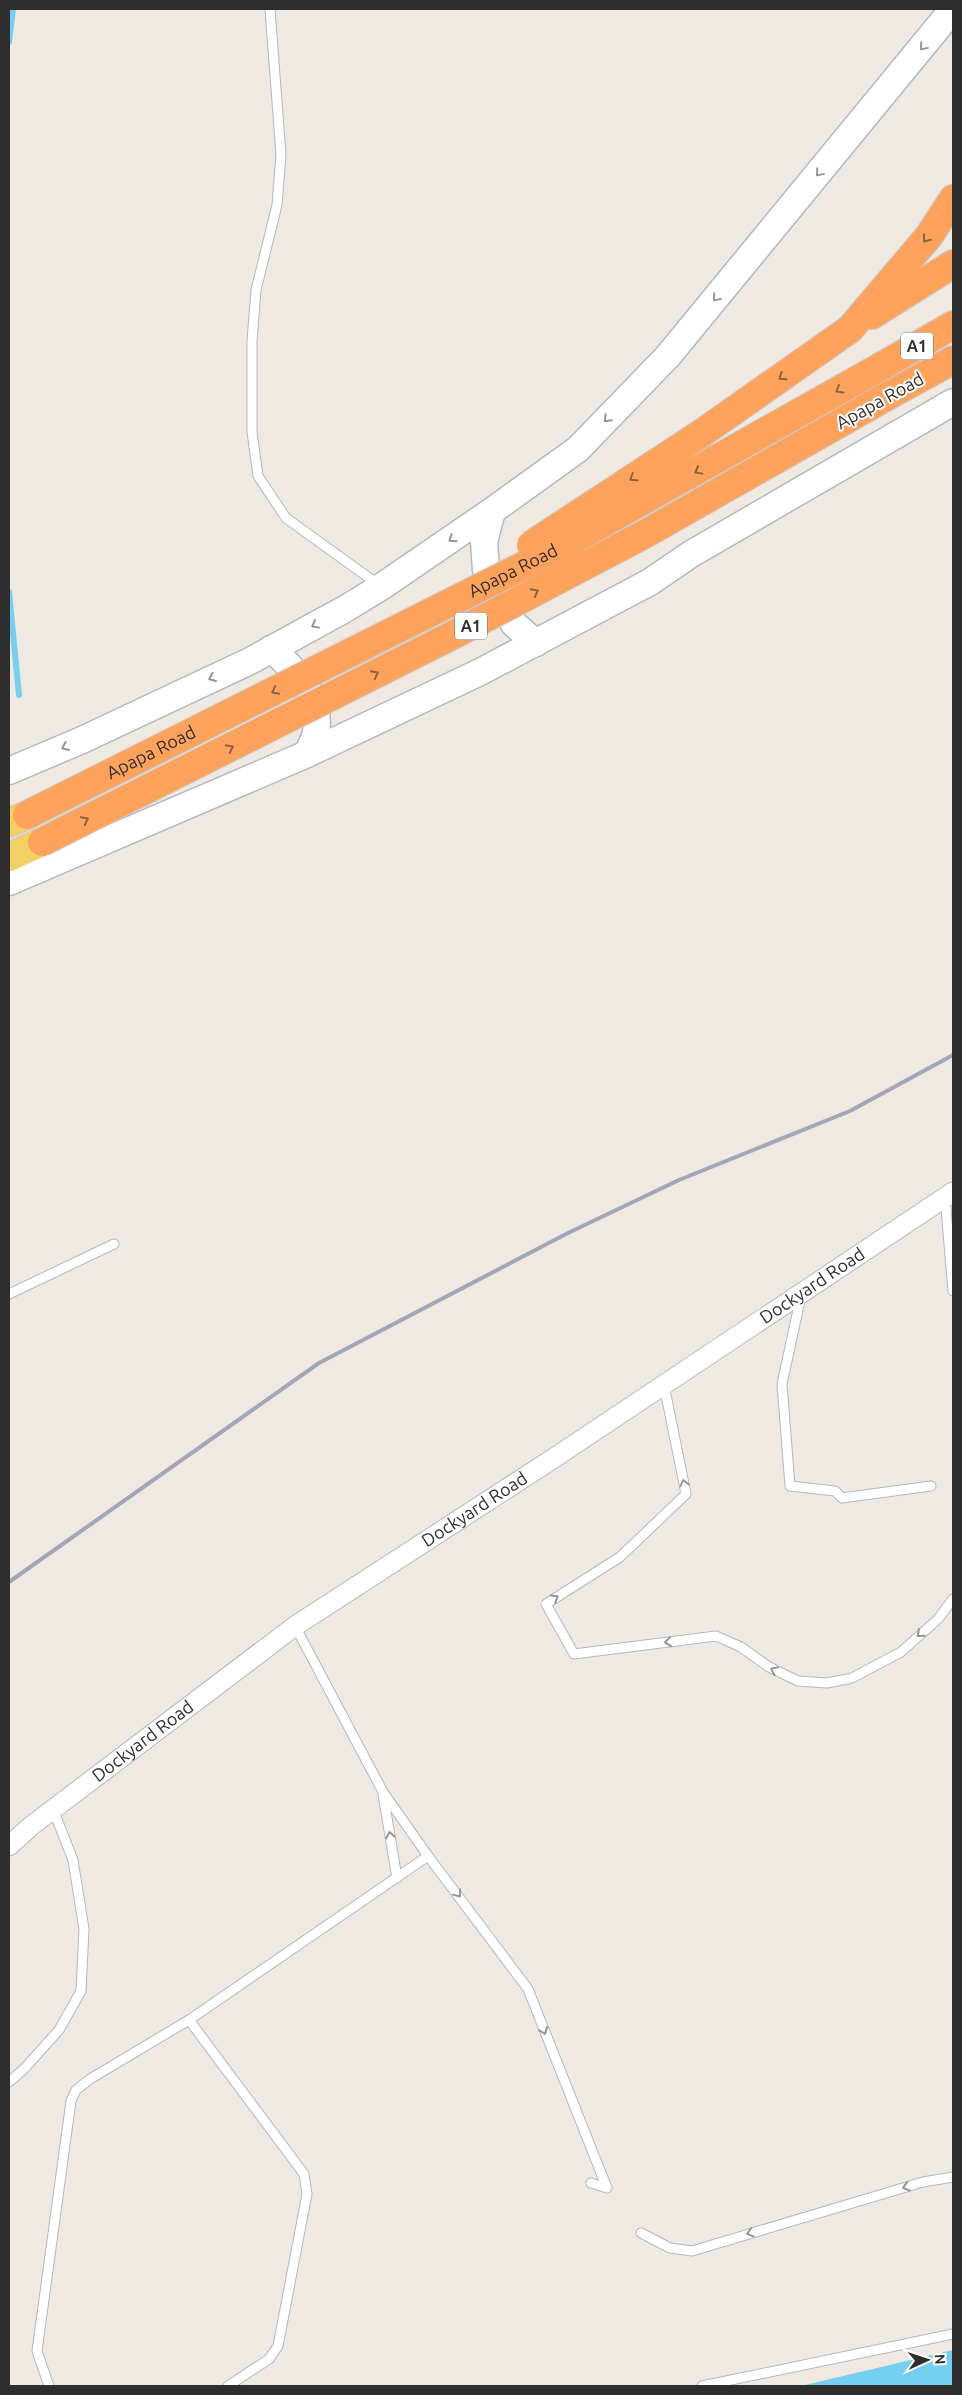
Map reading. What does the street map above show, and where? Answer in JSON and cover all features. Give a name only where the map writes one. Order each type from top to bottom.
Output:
[{"type":"highway","points":[[850,329],[929,236],[953,199]]},
{"type":"highway","points":[[412,622],[702,433],[850,329],[953,264]]},
{"type":"highway","name":"Apapa Road","points":[[18,819],[555,550],[765,434],[953,326]]},
{"type":"highway","name":"Apapa Road","points":[[42,842],[445,640],[636,539],[953,360]]},
{"type":"main road","name":"Apapa Road","points":[[9,858],[42,842]]},
{"type":"street","points":[[9,771],[82,740],[271,649],[381,587],[578,449],[661,363],[953,10]]},
{"type":"street","points":[[9,882],[307,754],[480,672],[650,582],[691,554],[953,402]]},
{"type":"street","points":[[492,511],[484,542],[486,570],[514,624],[536,643]]},
{"type":"street","points":[[271,649],[294,668],[310,692],[317,716],[316,733],[307,754]]},
{"type":"street","name":"Dockyard Road","points":[[9,1846],[53,1809],[296,1626],[664,1385],[949,1194]]},
{"type":"lane","points":[[270,9],[281,155],[277,205],[256,290],[252,341],[252,432],[258,476],[286,518],[381,587]]},
{"type":"lane","points":[[949,1194],[953,1291]]},
{"type":"lane","points":[[9,1294],[114,1244]]},
{"type":"lane","points":[[801,1293],[782,1384],[790,1486],[835,1490],[842,1498],[931,1486]]},
{"type":"lane","points":[[664,1385],[686,1494],[620,1557],[546,1604],[574,1654],[716,1636],[741,1647],[768,1668],[798,1680],[827,1683],[852,1678],[901,1652],[938,1619],[953,1599]]},
{"type":"lane","points":[[296,1626],[383,1792],[428,1856],[528,1989],[607,2188],[591,2183]]},
{"type":"lane","points":[[383,1792],[397,1878]]},
{"type":"lane","points":[[9,2082],[24,2069],[59,2030],[81,1991],[84,1929],[79,1894],[73,1860],[53,1809]]},
{"type":"lane","points":[[49,2386],[37,2351],[71,2101],[76,2090],[189,2020],[428,1856]]},
{"type":"lane","points":[[189,2020],[304,2174],[307,2194],[278,2346],[269,2359],[228,2386]]},
{"type":"lane","points":[[641,2233],[670,2248],[692,2251],[923,2182],[953,2177]]},
{"type":"lane","points":[[702,2386],[953,2334]]},
{"type":"water","points":[[953,2350],[953,2386],[801,2386]]},
{"type":"waterway","points":[[9,42],[13,9]]},
{"type":"waterway","points":[[9,592],[19,695]]},
{"type":"railway","points":[[9,1582],[319,1363],[568,1233],[679,1180],[850,1111],[953,1055]]}]
